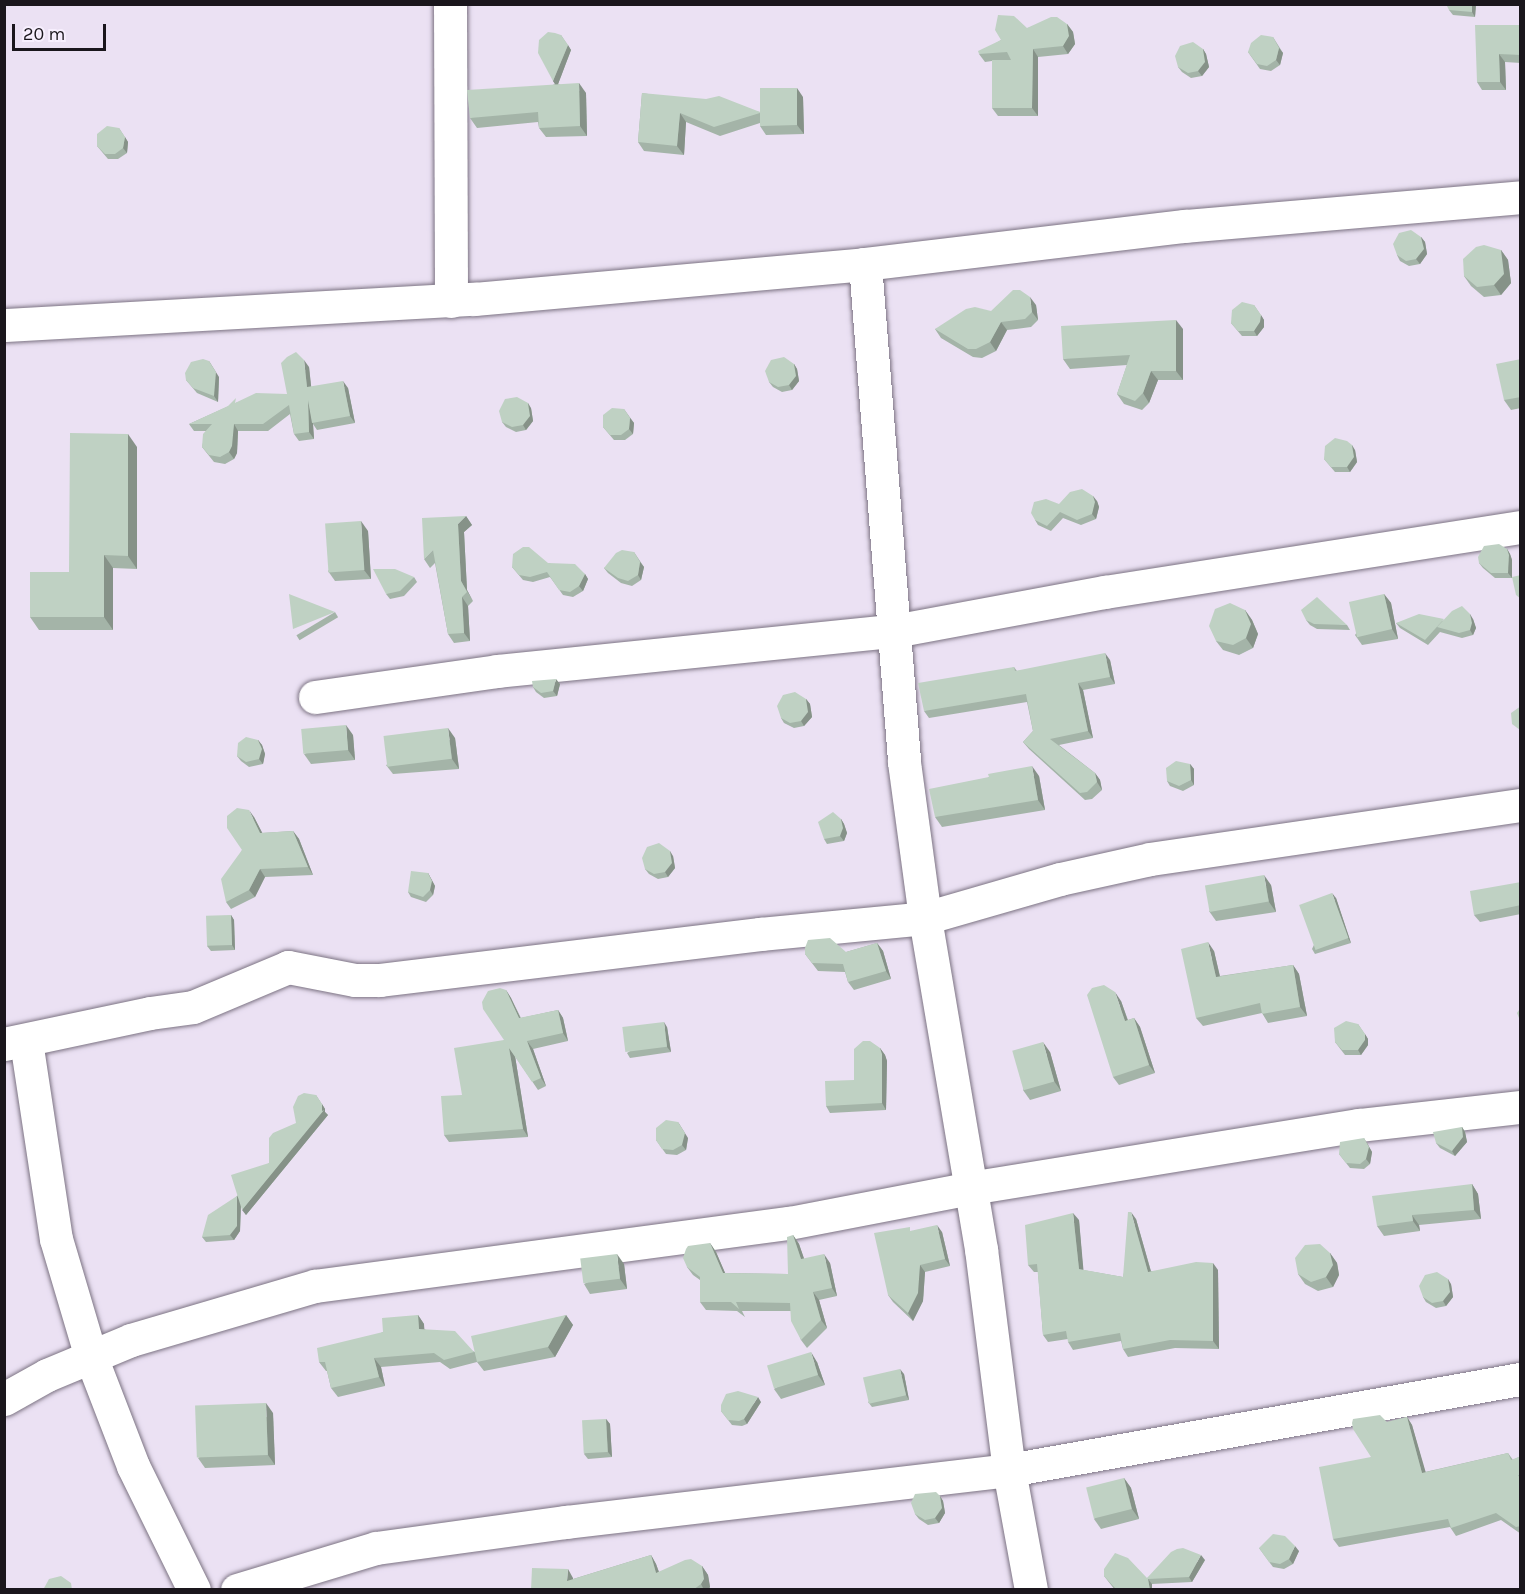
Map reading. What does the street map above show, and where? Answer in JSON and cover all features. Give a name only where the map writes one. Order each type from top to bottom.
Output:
[{"type":"street","points":[[450,4],[451,301]]},
{"type":"street","points":[[4,325],[451,301],[865,264],[1185,226],[1521,197]]},
{"type":"street","points":[[865,264],[904,762],[925,918],[981,1249],[1009,1470],[1031,1590]]},
{"type":"street","points":[[315,697],[498,671],[668,656],[894,631],[1105,592],[1521,528]]},
{"type":"street","points":[[194,1590],[133,1466],[91,1356],[56,1239],[15,1042],[193,1006],[288,967],[356,980],[380,980],[760,934],[925,918],[1060,879],[1150,859],[1521,805]]},
{"type":"street","points":[[4,1399],[47,1375],[131,1340],[315,1286],[789,1223],[970,1188],[1359,1125],[1521,1107]]},
{"type":"street","points":[[237,1590],[376,1548],[566,1522],[1009,1470],[1521,1379]]},
{"type":"building","points":[[1446,4],[1472,4],[1472,12],[1449,10]]},
{"type":"building","points":[[998,15],[1014,16],[1027,28],[1051,17],[1057,17],[1067,24],[1069,36],[1063,46],[1033,49],[1032,108],[992,108],[992,60],[1011,60],[1007,52],[979,54],[978,51],[1001,40],[995,30]]},
{"type":"building","points":[[1475,25],[1521,25],[1521,55],[1499,54],[1500,82],[1477,82]]},
{"type":"building","points":[[548,32],[561,35],[568,45],[553,81],[538,53],[539,40]]},
{"type":"building","points":[[1261,35],[1273,37],[1279,48],[1276,60],[1267,66],[1257,64],[1248,52],[1251,43]]},
{"type":"building","points":[[1193,42],[1203,49],[1205,62],[1198,71],[1188,73],[1178,67],[1175,56],[1180,46]]},
{"type":"building","points":[[579,83],[580,126],[539,128],[538,112],[470,118],[467,90]]},
{"type":"building","points":[[760,88],[797,88],[797,125],[760,126],[760,113],[714,127],[680,113],[677,146],[638,142],[642,93],[706,99],[719,96],[760,112]]},
{"type":"building","points":[[107,126],[119,128],[125,137],[123,148],[115,154],[105,154],[97,146],[97,134]]},
{"type":"building","points":[[1411,230],[1421,237],[1424,249],[1416,259],[1406,261],[1397,255],[1393,244],[1399,233]]},
{"type":"building","points":[[1484,245],[1501,250],[1504,274],[1494,285],[1477,287],[1464,276],[1463,259],[1476,247]]},
{"type":"building","points":[[1013,290],[1020,290],[1030,297],[1032,312],[1025,319],[1001,322],[990,342],[976,349],[968,349],[935,329],[966,309],[975,307],[991,311]]},
{"type":"building","points":[[1242,302],[1254,305],[1261,315],[1260,322],[1254,331],[1238,331],[1231,323],[1232,310]]},
{"type":"building","points":[[1176,320],[1176,371],[1151,371],[1143,393],[1135,401],[1117,394],[1130,355],[1063,359],[1061,326]]},
{"type":"building","points":[[296,352],[304,360],[307,387],[343,381],[350,416],[312,423],[308,400],[309,432],[294,434],[289,405],[263,424],[234,424],[232,446],[229,452],[220,457],[209,455],[202,447],[203,434],[212,424],[189,424],[228,406],[236,398],[235,403],[256,393],[287,394],[281,363]]},
{"type":"building","points":[[784,357],[794,364],[796,376],[789,385],[778,387],[769,382],[765,371],[771,360]]},
{"type":"building","points":[[203,359],[209,361],[216,372],[214,396],[193,388],[186,380],[185,373],[191,362]]},
{"type":"building","points":[[1521,359],[1521,397],[1504,400],[1496,364]]},
{"type":"building","points":[[517,397],[528,403],[530,416],[523,425],[512,427],[502,422],[499,411],[505,399]]},
{"type":"building","points":[[612,408],[624,409],[630,418],[629,429],[621,435],[610,435],[603,427],[603,415]]},
{"type":"building","points":[[70,433],[128,434],[128,556],[104,555],[104,617],[30,617],[30,572],[69,572]]},
{"type":"building","points":[[1335,438],[1352,445],[1354,457],[1347,467],[1331,467],[1324,459],[1325,446]]},
{"type":"building","points":[[1082,489],[1093,496],[1095,502],[1092,514],[1077,520],[1060,512],[1047,526],[1035,520],[1031,513],[1034,502],[1046,499],[1059,504],[1070,492]]},
{"type":"building","points":[[466,516],[458,524],[461,581],[467,592],[462,597],[464,633],[448,634],[433,550],[424,559],[422,518]]},
{"type":"building","points":[[361,521],[364,570],[329,572],[325,524]]},
{"type":"building","points":[[1499,544],[1507,549],[1509,555],[1508,573],[1491,573],[1479,563],[1478,557],[1484,546]]},
{"type":"building","points":[[523,547],[529,547],[548,563],[575,564],[585,574],[579,586],[570,592],[559,590],[547,572],[530,577],[519,575],[512,567],[513,554]]},
{"type":"building","points":[[622,550],[634,552],[640,562],[638,575],[628,581],[618,578],[604,568],[616,553]]},
{"type":"building","points":[[373,569],[395,569],[414,577],[400,591],[386,594]]},
{"type":"building","points":[[1521,575],[1521,599],[1516,595],[1512,577]]},
{"type":"building","points":[[289,594],[335,612],[293,629]]},
{"type":"building","points":[[1384,594],[1392,629],[1357,637],[1349,602]]},
{"type":"building","points":[[1317,597],[1347,625],[1314,624],[1306,620],[1301,610]]},
{"type":"building","points":[[1230,603],[1245,610],[1251,624],[1246,638],[1233,645],[1216,641],[1209,626],[1215,609]]},
{"type":"building","points":[[1462,606],[1470,614],[1472,623],[1470,630],[1459,633],[1437,627],[1452,611]]},
{"type":"building","points":[[1419,614],[1444,619],[1425,640],[1396,623]]},
{"type":"building","points":[[1105,653],[1110,677],[1078,683],[1088,731],[1050,739],[1095,773],[1097,782],[1087,792],[1080,793],[1023,742],[1033,731],[1026,694],[924,711],[918,683],[1014,667],[1015,671]]},
{"type":"building","points":[[556,679],[553,691],[541,693],[533,687],[532,681]]},
{"type":"building","points":[[795,692],[806,699],[808,712],[801,721],[790,723],[781,718],[777,706],[783,695]]},
{"type":"building","points":[[1521,706],[1520,730],[1512,724],[1511,713]]},
{"type":"building","points":[[346,725],[348,750],[303,754],[301,729]]},
{"type":"building","points":[[448,728],[452,759],[387,767],[383,736]]},
{"type":"building","points":[[246,737],[258,740],[262,749],[259,759],[246,762],[237,756],[238,743]]},
{"type":"building","points":[[1176,761],[1190,764],[1191,780],[1179,786],[1167,781],[1166,768]]},
{"type":"building","points":[[1032,766],[1038,800],[935,817],[929,789]]},
{"type":"building","points":[[237,808],[249,810],[260,833],[293,831],[308,867],[260,869],[249,890],[226,902],[221,879],[242,850],[227,828],[227,816]]},
{"type":"building","points":[[833,812],[841,819],[843,828],[840,836],[824,839],[818,822]]},
{"type":"building","points":[[659,843],[670,851],[672,863],[665,872],[654,874],[645,869],[642,858],[647,847]]},
{"type":"building","points":[[411,871],[428,873],[432,881],[430,890],[423,897],[408,892]]},
{"type":"building","points":[[1264,875],[1269,902],[1210,912],[1205,885]]},
{"type":"building","points":[[1521,882],[1521,905],[1474,915],[1470,891]]},
{"type":"building","points":[[1332,893],[1348,938],[1316,950],[1299,905]]},
{"type":"building","points":[[231,915],[232,945],[207,946],[206,916]]},
{"type":"building","points":[[830,938],[846,952],[877,943],[886,971],[848,982],[843,964],[812,963],[805,954],[808,940]]},
{"type":"building","points":[[1208,942],[1216,977],[1293,965],[1300,1007],[1262,1014],[1260,1003],[1196,1018],[1181,949]]},
{"type":"building","points":[[1104,985],[1115,992],[1125,1021],[1134,1018],[1149,1065],[1113,1077],[1087,995],[1092,988]]},
{"type":"building","points":[[500,988],[506,990],[519,1018],[558,1010],[563,1033],[527,1041],[541,1078],[532,1082],[509,1048],[523,1129],[444,1135],[441,1096],[462,1095],[454,1048],[504,1040],[483,1009],[482,1002],[488,991]]},
{"type":"building","points":[[1521,1007],[1521,1023],[1517,1013]]},
{"type":"building","points":[[1346,1021],[1358,1024],[1365,1034],[1365,1040],[1358,1050],[1342,1050],[1335,1042],[1334,1028]]},
{"type":"building","points":[[664,1022],[667,1047],[625,1052],[622,1027]]},
{"type":"building","points":[[863,1041],[870,1041],[880,1048],[882,1054],[882,1103],[826,1106],[825,1081],[854,1080],[854,1049]]},
{"type":"building","points":[[1043,1042],[1054,1081],[1024,1090],[1012,1051]]},
{"type":"building","points":[[304,1093],[316,1095],[322,1104],[322,1111],[324,1110],[242,1210],[231,1175],[269,1163],[269,1138],[273,1133],[296,1123],[293,1107],[298,1096]]},
{"type":"building","points":[[666,1120],[678,1122],[685,1133],[682,1145],[673,1150],[662,1149],[656,1140],[656,1128]]},
{"type":"building","points":[[1462,1127],[1463,1137],[1452,1151],[1436,1143],[1433,1132]]},
{"type":"building","points":[[1364,1138],[1369,1147],[1366,1159],[1360,1164],[1346,1163],[1339,1154],[1340,1142]]},
{"type":"building","points":[[1472,1184],[1474,1210],[1412,1215],[1413,1221],[1377,1226],[1372,1196]]},
{"type":"building","points":[[237,1196],[237,1226],[230,1235],[202,1237],[208,1215]]},
{"type":"building","points":[[1128,1212],[1131,1212],[1148,1272],[1196,1262],[1213,1263],[1213,1341],[1170,1340],[1123,1349],[1120,1333],[1068,1342],[1066,1331],[1043,1335],[1037,1264],[1028,1265],[1025,1225],[1073,1213],[1079,1269],[1123,1277]]},
{"type":"building","points":[[937,1225],[945,1259],[920,1265],[918,1293],[908,1313],[888,1295],[874,1233],[910,1227],[910,1231]]},
{"type":"building","points":[[793,1235],[801,1259],[824,1254],[832,1288],[813,1292],[821,1320],[801,1340],[791,1321],[790,1303],[736,1302],[739,1309],[731,1302],[700,1302],[700,1277],[687,1267],[683,1258],[688,1246],[710,1243],[723,1273],[788,1274],[787,1237]]},
{"type":"building","points":[[1320,1244],[1330,1253],[1333,1265],[1326,1277],[1311,1282],[1298,1274],[1295,1258],[1305,1245]]},
{"type":"building","points":[[617,1254],[620,1279],[583,1283],[580,1259]]},
{"type":"building","points":[[1437,1272],[1448,1279],[1450,1292],[1443,1301],[1432,1303],[1423,1297],[1419,1286],[1425,1275]]},
{"type":"building","points":[[418,1315],[419,1329],[455,1331],[474,1352],[444,1360],[434,1353],[374,1358],[379,1377],[331,1388],[325,1362],[319,1362],[317,1348],[383,1332],[382,1318]]},
{"type":"building","points":[[566,1315],[548,1347],[477,1362],[471,1336]]},
{"type":"building","points":[[811,1352],[818,1375],[774,1388],[767,1365]]},
{"type":"building","points":[[900,1369],[906,1395],[869,1404],[863,1378]]},
{"type":"building","points":[[738,1391],[758,1397],[744,1419],[728,1420],[721,1411],[721,1405],[726,1394]]},
{"type":"building","points":[[266,1403],[268,1455],[197,1457],[195,1405]]},
{"type":"building","points":[[1380,1415],[1387,1422],[1407,1417],[1422,1473],[1508,1453],[1511,1460],[1521,1456],[1521,1475],[1518,1475],[1521,1480],[1521,1526],[1516,1527],[1496,1513],[1451,1528],[1448,1519],[1333,1539],[1319,1467],[1371,1457],[1353,1429],[1352,1423],[1353,1419]]},
{"type":"building","points":[[606,1419],[608,1452],[584,1453],[582,1420]]},
{"type":"building","points":[[1124,1478],[1132,1509],[1094,1518],[1086,1487]]},
{"type":"building","points":[[936,1492],[940,1496],[942,1508],[935,1518],[925,1520],[915,1514],[911,1503],[915,1494]]},
{"type":"building","points":[[1273,1534],[1285,1536],[1295,1546],[1289,1559],[1280,1564],[1269,1562],[1259,1548]]},
{"type":"building","points":[[1183,1548],[1201,1555],[1189,1577],[1148,1579],[1150,1590],[1115,1590],[1104,1576],[1104,1569],[1115,1553],[1128,1558],[1147,1578],[1171,1552]]},
{"type":"building","points":[[651,1555],[656,1573],[691,1559],[702,1566],[704,1579],[693,1590],[531,1590],[532,1568],[568,1569],[567,1581]]},
{"type":"building","points":[[61,1576],[71,1583],[72,1590],[43,1590],[49,1579]]}]
